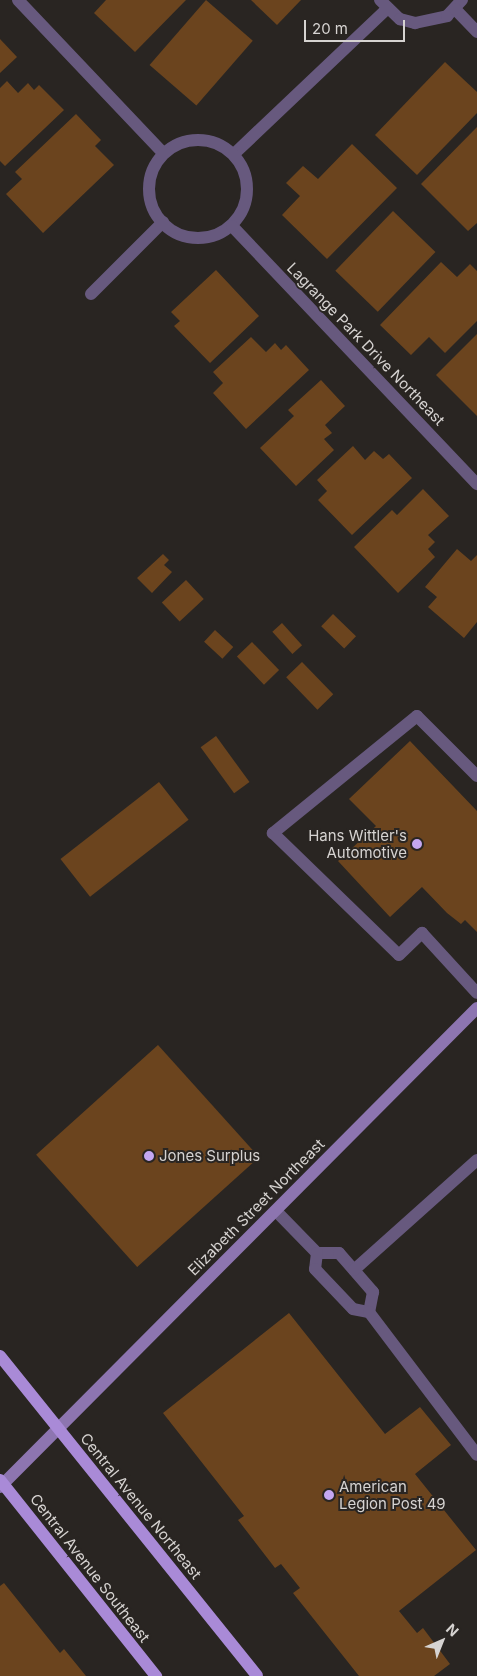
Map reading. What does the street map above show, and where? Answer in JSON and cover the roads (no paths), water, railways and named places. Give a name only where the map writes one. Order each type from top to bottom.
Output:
[{"type":"main road","name":"Central Avenue Northeast","points":[[0,1356],[257,1676]]},
{"type":"main road","name":"Central Avenue Southeast","points":[[1,1484],[156,1676]]},
{"type":"street","points":[[18,0],[163,153]]},
{"type":"street","points":[[234,154],[384,4],[416,23],[432,22],[458,4],[477,32]]},
{"type":"street","points":[[190,140],[221,145],[234,154],[247,182],[247,198],[232,226],[202,238],[184,236],[163,222],[150,201],[148,184],[163,153],[190,140]]},
{"type":"street","points":[[91,294],[163,222]]},
{"type":"street","name":"Lagrange Park Drive Northeast","points":[[232,226],[477,484]]},
{"type":"street","points":[[477,776],[418,716],[274,833],[400,955],[422,933],[477,993]]},
{"type":"street","name":"Elizabeth Street Northeast","points":[[1,1484],[477,1008]]},
{"type":"street","points":[[354,1270],[477,1160]]},
{"type":"street","points":[[276,1211],[317,1253],[316,1268],[353,1309],[369,1312],[477,1455]]},
{"type":"street","points":[[317,1253],[339,1252],[373,1292],[369,1312]]},
{"type":"place","name":"Hans Wittler's Automotive","points":[[417,844]]},
{"type":"place","name":"Jones Surplus","points":[[149,1156]]},
{"type":"place","name":"American Legion Post 49","points":[[329,1495]]}]
